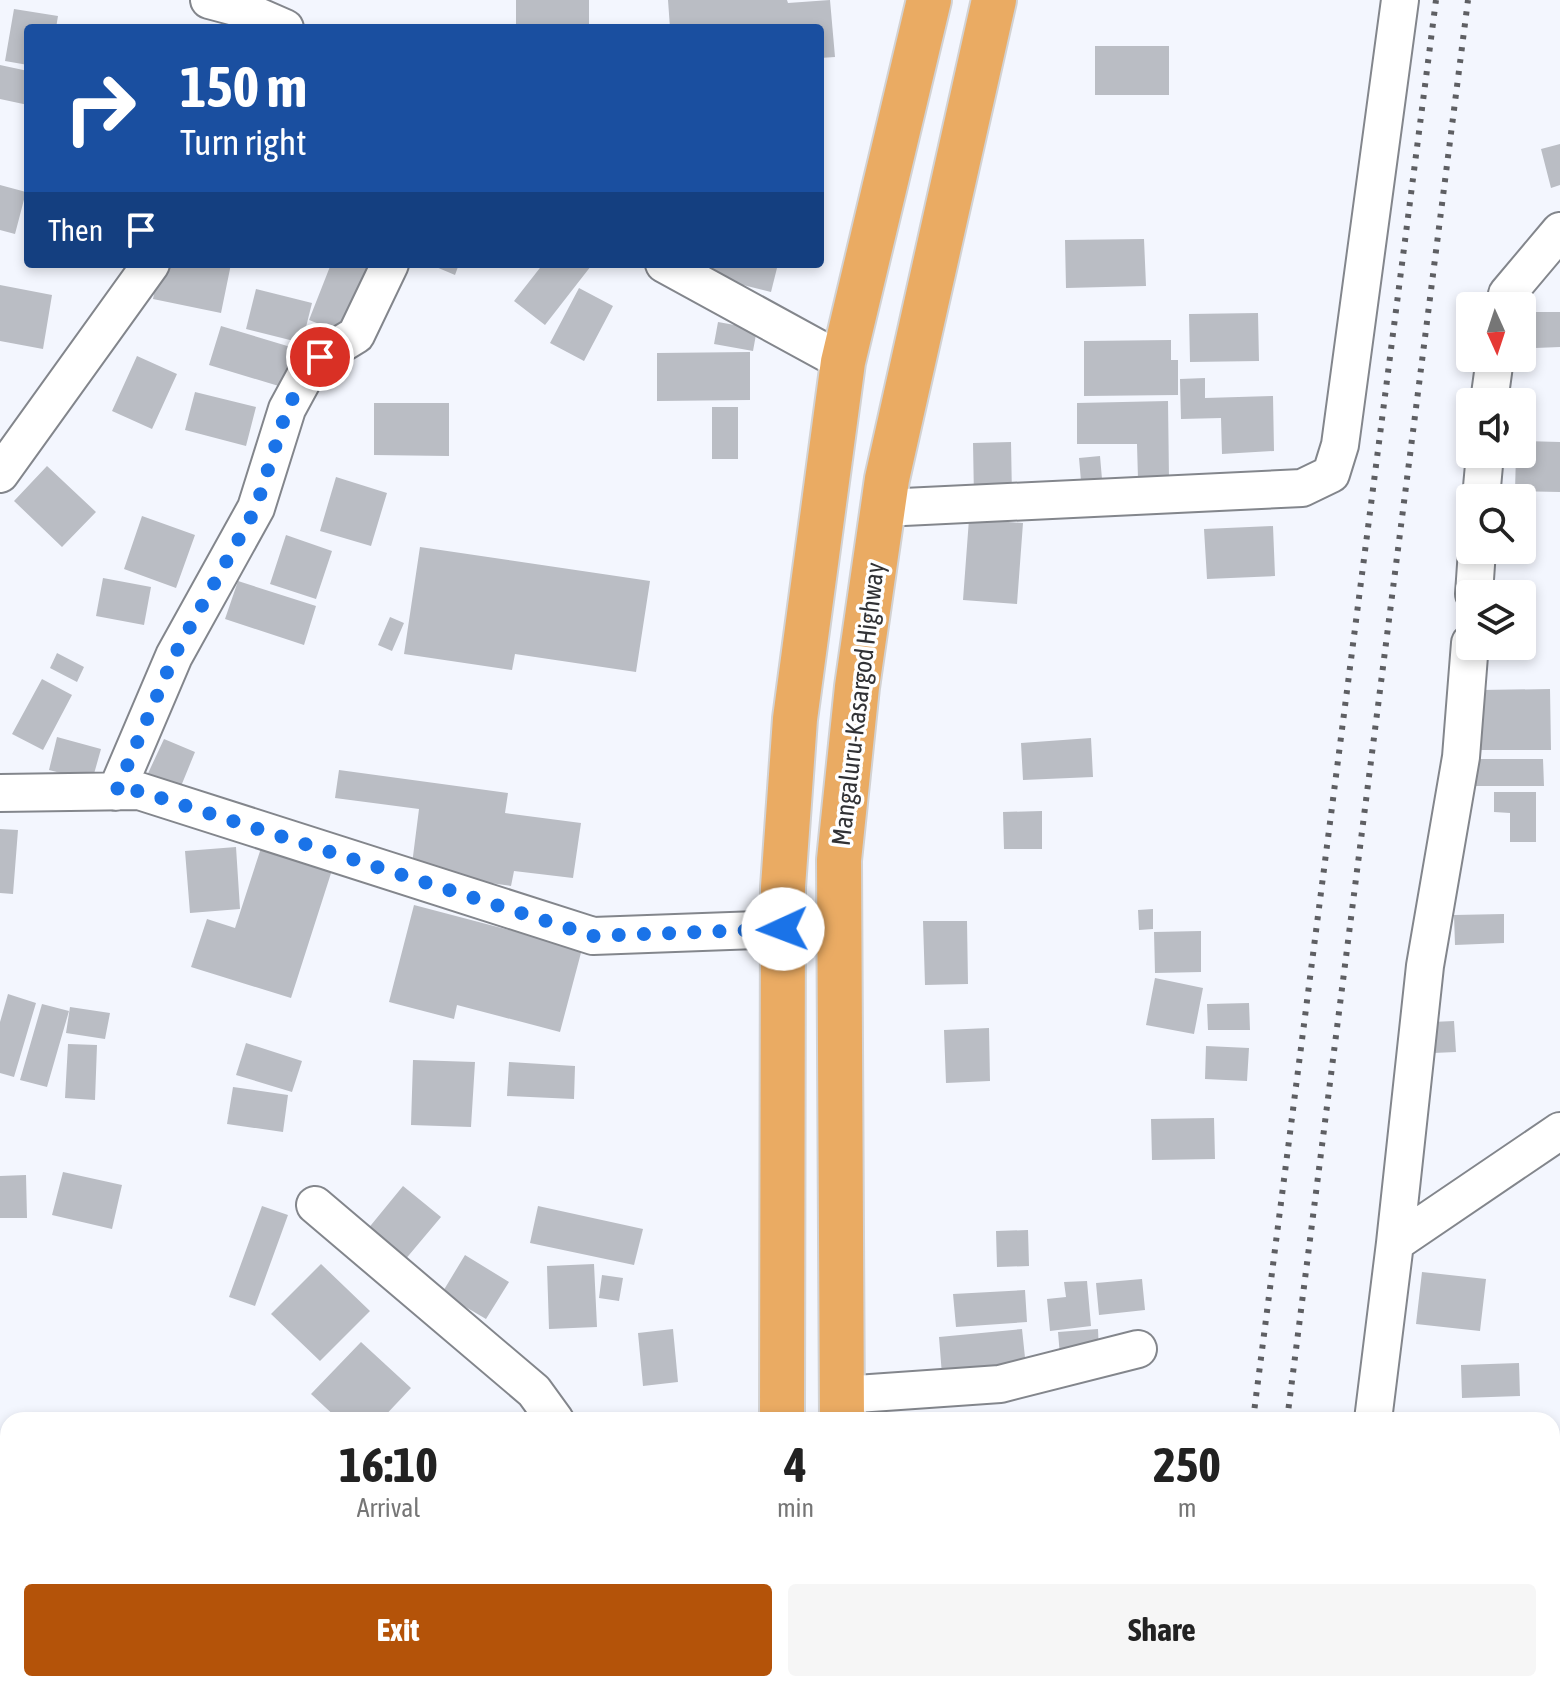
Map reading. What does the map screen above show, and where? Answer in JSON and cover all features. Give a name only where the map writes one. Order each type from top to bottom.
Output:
[{"type":"highway","points":[[782,1412],[783,929],[795,719],[843,362],[929,0]]},
{"type":"highway","name":"Mangaluru-Kasargod Highway","points":[[842,1408],[839,860],[857,687],[883,508],[918,330],[994,0]]},
{"type":"street","points":[[883,508],[1302,488],[1331,474],[1340,445],[1400,0]]},
{"type":"street","points":[[227,12],[270,24]]},
{"type":"street","points":[[1509,292],[1560,231]]},
{"type":"street","points":[[0,474],[148,268]]},
{"type":"street","points":[[116,792],[174,656],[256,508],[287,409],[306,374],[320,357],[356,335],[388,268]]},
{"type":"street","points":[[671,268],[843,362]]},
{"type":"street","points":[[1374,1412],[1425,966],[1461,757],[1469,660]]},
{"type":"street","points":[[0,793],[139,791],[593,936],[783,929]]},
{"type":"street","points":[[1395,1243],[1560,1131]]},
{"type":"street","points":[[315,1205],[534,1391],[549,1412]]},
{"type":"street","points":[[842,1408],[1000,1384],[1138,1349]]},
{"type":"building","points":[[516,0],[589,0],[589,24],[516,24]]},
{"type":"building","points":[[668,0],[787,0],[788,3],[830,0],[835,57],[824,58],[824,24],[670,24]]},
{"type":"building","points":[[14,9],[58,16],[57,24],[24,24],[24,64],[5,61]]},
{"type":"building","points":[[1095,46],[1169,46],[1169,95],[1095,95]]},
{"type":"building","points":[[0,65],[24,70],[24,104],[0,99]]},
{"type":"building","points":[[1560,144],[1560,185],[1551,188],[1541,149]]},
{"type":"building","points":[[0,185],[24,191],[15,234],[0,230]]},
{"type":"building","points":[[1144,239],[1146,286],[1066,288],[1065,240]]},
{"type":"building","points":[[159,268],[230,268],[221,313],[153,299]]},
{"type":"building","points":[[329,268],[373,270],[348,335],[309,320]]},
{"type":"building","points":[[438,268],[458,268],[455,275]]},
{"type":"building","points":[[540,268],[589,268],[545,325],[514,301]]},
{"type":"building","points":[[705,268],[777,268],[771,292],[703,275]]},
{"type":"building","points":[[0,285],[52,295],[43,349],[0,341]]},
{"type":"building","points":[[579,288],[613,306],[584,361],[550,343]]},
{"type":"building","points":[[256,289],[312,303],[302,343],[246,329]]},
{"type":"building","points":[[1536,312],[1560,312],[1560,347],[1536,348]]},
{"type":"building","points":[[1258,313],[1259,361],[1190,362],[1189,314]]},
{"type":"building","points":[[718,322],[757,329],[753,351],[714,344]]},
{"type":"building","points":[[221,326],[294,348],[282,387],[209,365]]},
{"type":"building","points":[[1171,340],[1171,360],[1178,360],[1178,395],[1084,396],[1084,341]]},
{"type":"building","points":[[750,352],[750,400],[657,401],[657,353]]},
{"type":"building","points":[[137,356],[177,374],[152,429],[112,411]]},
{"type":"building","points":[[1205,378],[1205,398],[1273,396],[1274,451],[1222,454],[1221,418],[1181,419],[1180,379]]},
{"type":"building","points":[[195,392],[256,407],[246,446],[185,430]]},
{"type":"building","points":[[1168,401],[1169,479],[1138,479],[1137,444],[1077,444],[1077,403]]},
{"type":"building","points":[[374,403],[449,403],[449,456],[374,455]]},
{"type":"building","points":[[712,407],[738,407],[738,459],[712,459]]},
{"type":"building","points":[[1536,441],[1560,442],[1560,492],[1536,491],[1536,484],[1515,484],[1516,468],[1536,468]]},
{"type":"building","points":[[1011,442],[1012,497],[974,498],[973,443]]},
{"type":"building","points":[[1100,456],[1102,479],[1081,481],[1079,458]]},
{"type":"building","points":[[47,466],[96,512],[62,547],[14,501]]},
{"type":"building","points":[[336,477],[387,493],[371,546],[320,531]]},
{"type":"building","points":[[142,516],[195,535],[176,588],[124,569]]},
{"type":"building","points":[[969,519],[1023,523],[1017,604],[963,600]]},
{"type":"building","points":[[1273,526],[1275,576],[1207,579],[1204,529]]},
{"type":"building","points":[[286,535],[332,551],[316,599],[270,584]]},
{"type":"building","points":[[420,547],[650,581],[636,672],[515,654],[512,670],[404,654]]},
{"type":"building","points":[[103,578],[151,587],[144,625],[96,616]]},
{"type":"building","points":[[238,581],[316,606],[304,645],[225,619]]},
{"type":"building","points":[[390,617],[404,623],[392,651],[378,645]]},
{"type":"building","points":[[57,653],[84,667],[77,682],[50,668]]},
{"type":"building","points":[[42,679],[72,695],[43,750],[12,734]]},
{"type":"building","points":[[1550,689],[1551,750],[1481,750],[1481,690]]},
{"type":"building","points":[[57,737],[101,749],[92,781],[49,770]]},
{"type":"building","points":[[1091,738],[1093,777],[1023,780],[1021,743]]},
{"type":"building","points":[[164,739],[195,752],[177,796],[144,782]]},
{"type":"building","points":[[1465,759],[1543,759],[1544,786],[1465,786]]},
{"type":"building","points":[[339,770],[508,793],[505,813],[581,823],[573,878],[514,871],[511,886],[411,872],[419,809],[335,798]]},
{"type":"building","points":[[1494,792],[1536,792],[1536,842],[1510,842],[1510,813],[1494,812]]},
{"type":"building","points":[[1042,811],[1042,849],[1004,849],[1003,812]]},
{"type":"building","points":[[0,829],[18,830],[13,894],[0,893]]},
{"type":"building","points":[[262,845],[333,867],[291,998],[191,967],[207,919],[235,928]]},
{"type":"building","points":[[236,847],[240,909],[190,913],[185,851]]},
{"type":"building","points":[[414,905],[582,949],[560,1032],[457,1005],[454,1019],[389,1002]]},
{"type":"building","points":[[1153,909],[1153,929],[1139,930],[1138,910]]},
{"type":"building","points":[[1504,914],[1504,943],[1455,945],[1454,915]]},
{"type":"building","points":[[923,921],[967,921],[968,984],[925,985]]},
{"type":"building","points":[[1201,931],[1201,972],[1155,973],[1154,932]]},
{"type":"building","points":[[1155,978],[1203,988],[1194,1034],[1146,1025]]},
{"type":"building","points":[[8,994],[36,1003],[14,1077],[0,1073],[0,1022]]},
{"type":"building","points":[[1249,1003],[1250,1030],[1208,1030],[1207,1004]]},
{"type":"building","points":[[42,1004],[69,1011],[47,1087],[20,1080]]},
{"type":"building","points":[[70,1007],[110,1013],[105,1039],[66,1033]]},
{"type":"building","points":[[1454,1021],[1456,1052],[1433,1053],[1432,1022]]},
{"type":"building","points":[[989,1028],[990,1081],[946,1083],[944,1030]]},
{"type":"building","points":[[246,1043],[302,1061],[292,1092],[236,1075]]},
{"type":"building","points":[[68,1044],[97,1045],[95,1100],[65,1098]]},
{"type":"building","points":[[1206,1046],[1249,1048],[1247,1081],[1205,1079]]},
{"type":"building","points":[[413,1060],[475,1062],[471,1127],[411,1125]]},
{"type":"building","points":[[509,1062],[575,1066],[574,1099],[507,1096]]},
{"type":"building","points":[[233,1087],[288,1095],[283,1132],[227,1124]]},
{"type":"building","points":[[1214,1118],[1215,1159],[1152,1160],[1151,1119]]},
{"type":"building","points":[[63,1172],[122,1185],[112,1229],[52,1215]]},
{"type":"building","points":[[26,1175],[27,1218],[0,1218],[0,1176]]},
{"type":"building","points":[[403,1186],[441,1217],[404,1261],[367,1230]]},
{"type":"building","points":[[262,1206],[288,1215],[255,1306],[229,1297]]},
{"type":"building","points":[[538,1206],[643,1229],[634,1265],[530,1243]]},
{"type":"building","points":[[1028,1230],[1029,1266],[997,1267],[996,1231]]},
{"type":"building","points":[[465,1255],[509,1282],[486,1319],[442,1293]]},
{"type":"building","points":[[321,1264],[370,1311],[320,1361],[271,1314]]},
{"type":"building","points":[[594,1264],[597,1327],[549,1329],[547,1266]]},
{"type":"building","points":[[1422,1272],[1486,1279],[1480,1331],[1416,1324]]},
{"type":"building","points":[[602,1275],[623,1278],[619,1301],[599,1298]]},
{"type":"building","points":[[1142,1279],[1145,1310],[1099,1315],[1096,1283]]},
{"type":"building","points":[[1087,1281],[1091,1326],[1050,1331],[1047,1299],[1066,1297],[1064,1282]]},
{"type":"building","points":[[1025,1290],[1027,1322],[956,1327],[953,1294]]},
{"type":"building","points":[[673,1329],[678,1382],[643,1386],[638,1333]]},
{"type":"building","points":[[1022,1329],[1026,1367],[942,1375],[939,1337]]},
{"type":"building","points":[[1098,1329],[1099,1353],[1060,1356],[1058,1332]]},
{"type":"building","points":[[361,1342],[411,1388],[388,1412],[330,1412],[311,1394]]},
{"type":"building","points":[[1519,1363],[1520,1396],[1462,1398],[1461,1365]]},
{"type":"railway","points":[[1254,1412],[1436,0]]},
{"type":"railway","points":[[1288,1412],[1468,0]]},
{"type":"route","points":[[320,357],[306,374],[287,409],[256,508],[174,656],[116,792],[139,791],[593,936],[783,929]]}]
